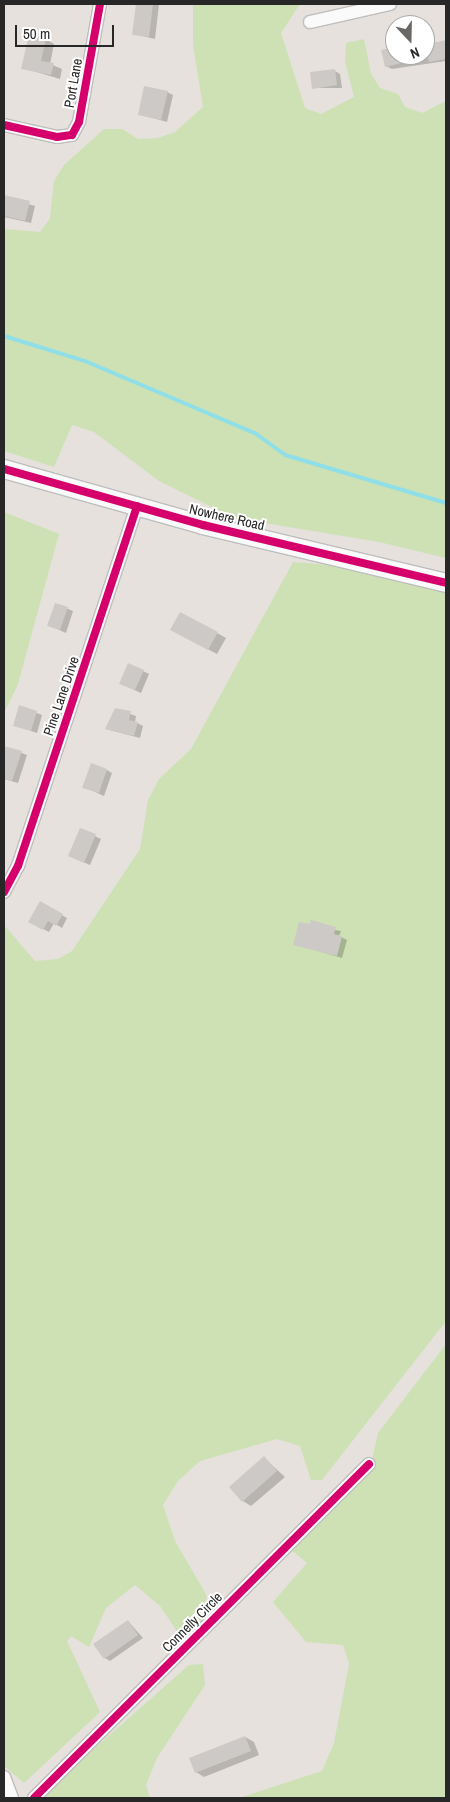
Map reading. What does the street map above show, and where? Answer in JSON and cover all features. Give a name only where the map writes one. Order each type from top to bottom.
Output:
[{"type":"street","name":"Port Lane","points":[[4,125],[57,137],[72,135],[79,122],[100,4]]},
{"type":"street","points":[[310,22],[390,4]]},
{"type":"street","name":"Nowhere Road","points":[[4,469],[137,506],[446,583]]},
{"type":"street","name":"Pine Lane Drive","points":[[4,892],[18,866],[137,506]]},
{"type":"street","name":"Connelly Circle","points":[[34,1798],[369,1464]]},
{"type":"street","points":[[4,1777],[12,1798]]},
{"type":"green space","points":[[193,4],[300,4],[281,33],[305,108],[321,114],[354,97],[345,62],[346,43],[364,39],[371,74],[380,88],[398,94],[405,107],[422,113],[446,101],[446,558],[379,542],[234,518],[159,481],[94,432],[72,425],[54,467],[4,451],[4,229],[40,232],[50,218],[54,181],[64,165],[104,129],[122,129],[138,139],[158,138],[175,132],[203,107],[193,45]]},
{"type":"green space","points":[[4,512],[59,534],[18,684],[4,713]]},
{"type":"green space","points":[[293,562],[356,567],[446,589],[446,1321],[322,1480],[311,1480],[300,1446],[277,1439],[200,1461],[178,1481],[163,1505],[175,1541],[207,1596],[200,1629],[179,1634],[160,1606],[135,1585],[106,1608],[89,1647],[71,1636],[67,1641],[100,1712],[24,1783],[4,1766],[4,925],[35,961],[58,959],[72,951],[140,849],[148,800],[159,779],[191,749]]},
{"type":"green space","points":[[446,1344],[446,1798],[239,1798],[322,1771],[334,1743],[349,1664],[343,1645],[306,1642],[273,1602],[307,1563],[289,1548],[369,1473],[378,1433]]},
{"type":"green space","points":[[203,1664],[205,1685],[157,1758],[146,1785],[150,1798],[46,1798],[54,1784],[189,1665]]},
{"type":"building","points":[[136,4],[153,4],[149,37],[132,35]]},
{"type":"building","points":[[29,34],[46,38],[41,61],[54,63],[51,75],[21,69]]},
{"type":"building","points":[[446,40],[446,59],[435,61],[435,43]]},
{"type":"building","points":[[385,49],[385,65],[393,65],[385,67],[381,50]]},
{"type":"building","points":[[335,69],[337,85],[312,89],[310,72]]},
{"type":"building","points":[[144,86],[168,91],[161,120],[138,115]]},
{"type":"building","points":[[4,195],[30,201],[25,221],[4,216]]},
{"type":"building","points":[[55,603],[68,607],[60,630],[47,626]]},
{"type":"building","points":[[180,612],[218,632],[208,650],[170,630]]},
{"type":"building","points":[[128,663],[144,670],[135,690],[119,684]]},
{"type":"building","points":[[19,705],[37,711],[31,731],[13,726]]},
{"type":"building","points":[[115,708],[131,711],[129,720],[138,722],[134,736],[105,729]]},
{"type":"building","points":[[4,746],[22,751],[12,781],[4,779]]},
{"type":"building","points":[[91,763],[107,769],[99,793],[82,788]]},
{"type":"building","points":[[80,828],[96,834],[84,863],[68,856]]},
{"type":"building","points":[[40,901],[63,914],[56,926],[48,921],[43,930],[28,922]]},
{"type":"building","points":[[311,920],[336,927],[334,934],[342,936],[337,956],[293,945],[299,922],[310,924]]},
{"type":"building","points":[[264,1456],[277,1471],[242,1502],[229,1487]]},
{"type":"building","points":[[128,1620],[138,1635],[104,1659],[93,1644]]},
{"type":"building","points":[[245,1736],[251,1751],[195,1773],[189,1758]]},
{"type":"waterway","points":[[4,336],[85,361],[255,433],[285,455],[446,503]]},
{"type":"cycle path","points":[[4,125],[57,137],[72,135],[79,122],[100,4]]},
{"type":"cycle path","points":[[4,469],[203,525],[446,583]]},
{"type":"cycle path","points":[[4,892],[18,866],[137,506]]},
{"type":"cycle path","points":[[34,1798],[369,1464]]}]
